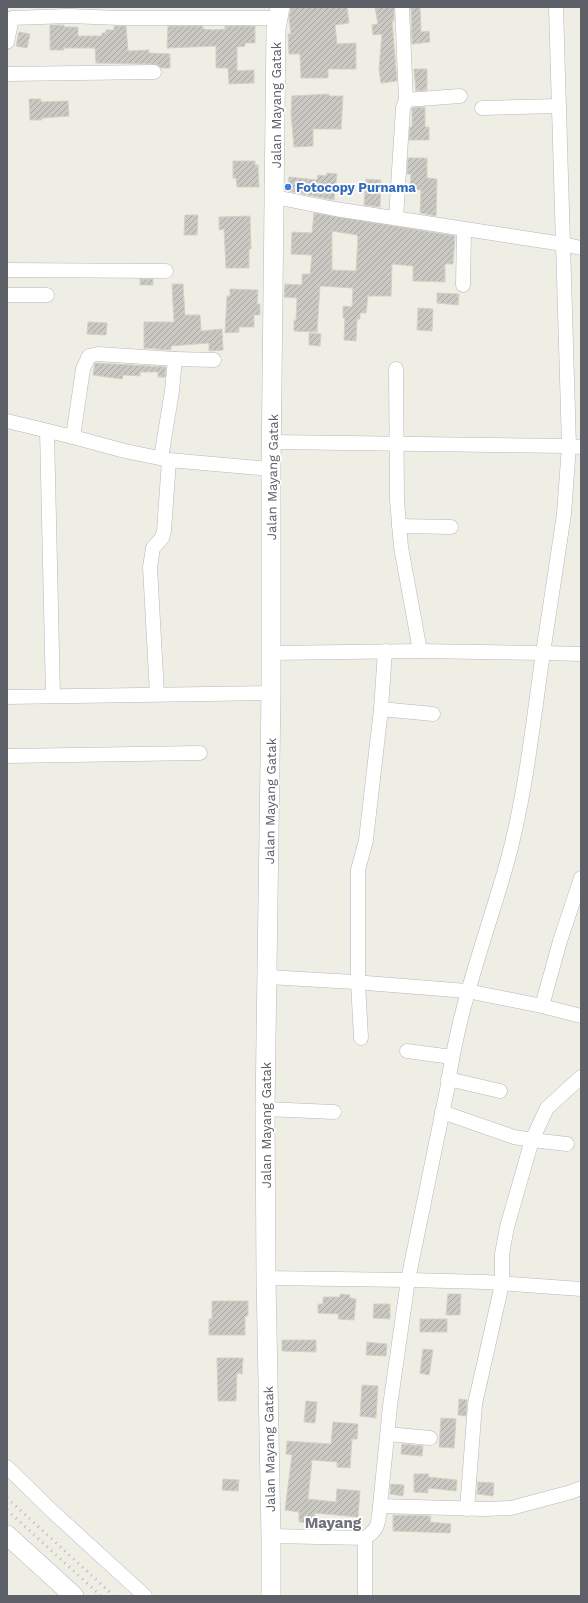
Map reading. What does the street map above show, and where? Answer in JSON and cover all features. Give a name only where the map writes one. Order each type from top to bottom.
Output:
[{"type":"street","points":[[396,218],[403,108],[406,100],[402,7]]},
{"type":"street","points":[[271,1536],[365,1538],[374,1532],[378,1525],[408,1280],[452,1057],[467,991],[518,820],[575,447],[563,244],[556,7]]},
{"type":"street","points":[[7,42],[9,14],[120,18],[278,12]]},
{"type":"street","name":"Jalan Mayang Gatak","points":[[271,1596],[265,1109],[272,653],[271,469],[273,442],[278,12]]},
{"type":"street","points":[[7,74],[154,72]]},
{"type":"street","points":[[406,100],[460,96]]},
{"type":"street","points":[[482,108],[558,106]]},
{"type":"street","points":[[275,197],[581,248]]},
{"type":"street","points":[[462,285],[464,229]]},
{"type":"street","points":[[7,270],[166,272]]},
{"type":"street","points":[[7,294],[47,295]]},
{"type":"street","points":[[73,437],[83,369],[89,356],[98,354],[214,360]]},
{"type":"street","points":[[157,694],[150,567],[153,548],[162,538],[164,531],[165,459],[175,359]]},
{"type":"street","points":[[396,369],[397,500],[401,547],[420,651]]},
{"type":"street","points":[[7,421],[73,437],[125,452],[165,459],[271,469]]},
{"type":"street","points":[[47,431],[53,696]]},
{"type":"street","points":[[273,442],[575,447]]},
{"type":"street","points":[[400,526],[451,527]]},
{"type":"street","points":[[361,1038],[358,982],[358,870],[366,840],[381,709],[385,651]]},
{"type":"street","points":[[272,653],[420,651],[581,654]]},
{"type":"street","points":[[7,697],[271,693]]},
{"type":"street","points":[[381,709],[433,714]]},
{"type":"street","points":[[7,756],[200,753]]},
{"type":"street","points":[[542,1006],[560,941],[581,878]]},
{"type":"street","points":[[268,977],[358,982],[467,991],[542,1006],[581,1016]]},
{"type":"street","points":[[407,1051],[452,1057]]},
{"type":"street","points":[[468,1508],[475,1404],[502,1284],[502,1254],[507,1227],[532,1140],[548,1108],[581,1077]]},
{"type":"street","points":[[448,1079],[500,1091]]},
{"type":"street","points":[[265,1109],[334,1112]]},
{"type":"street","points":[[442,1112],[514,1137],[567,1144]]},
{"type":"street","points":[[266,1278],[484,1282],[581,1289]]},
{"type":"street","points":[[388,1434],[430,1438]]},
{"type":"street","points":[[7,1467],[53,1512],[144,1596]]},
{"type":"street","points":[[380,1506],[511,1508],[572,1492],[581,1488]]},
{"type":"street","points":[[7,1535],[74,1596]]},
{"type":"street","points":[[365,1538],[365,1596]]},
{"type":"building","points":[[291,7],[347,7],[349,23],[335,25],[337,44],[356,43],[356,69],[328,69],[328,78],[301,78],[300,54],[289,54],[288,34],[291,34],[289,18]]},
{"type":"building","points":[[375,7],[394,7],[394,21],[392,21],[397,81],[381,83],[379,69],[382,34],[373,35],[372,25],[378,24]]},
{"type":"building","points":[[411,7],[420,7],[421,32],[429,31],[430,42],[412,44]]},
{"type":"building","points":[[50,25],[78,27],[78,36],[102,36],[102,33],[106,33],[106,30],[114,30],[114,26],[126,26],[128,51],[149,50],[149,53],[170,54],[170,68],[161,68],[154,64],[96,63],[95,48],[64,48],[64,50],[50,50]]},
{"type":"building","points":[[168,26],[203,26],[203,29],[213,30],[225,29],[225,26],[255,26],[255,43],[245,43],[245,46],[237,47],[237,71],[254,70],[254,83],[229,84],[228,68],[216,68],[216,46],[167,48]]},
{"type":"building","points":[[19,32],[30,34],[27,48],[16,46]]},
{"type":"building","points":[[414,69],[427,69],[427,90],[416,91]]},
{"type":"building","points":[[329,94],[329,96],[343,96],[341,129],[313,129],[313,146],[294,147],[291,113],[292,96]]},
{"type":"building","points":[[29,99],[41,99],[41,102],[68,101],[69,116],[42,118],[42,120],[30,120]]},
{"type":"building","points":[[425,107],[425,127],[429,127],[429,140],[409,140],[410,127],[412,127],[412,108]]},
{"type":"building","points":[[408,158],[427,158],[427,178],[437,179],[436,216],[420,213],[421,190],[410,190],[411,174],[407,174]]},
{"type":"building","points":[[233,161],[255,161],[255,165],[258,165],[259,187],[237,187],[236,178],[233,178]]},
{"type":"building","points":[[327,173],[337,174],[334,200],[288,191],[289,177],[317,180],[318,175],[326,176]]},
{"type":"building","points":[[366,179],[381,180],[380,207],[364,205]]},
{"type":"building","points":[[314,213],[455,236],[453,264],[445,264],[445,282],[413,281],[413,266],[392,264],[391,296],[368,296],[366,313],[360,313],[360,319],[357,319],[356,341],[344,340],[345,318],[343,318],[343,306],[352,307],[353,288],[320,286],[317,332],[294,331],[297,298],[284,297],[285,284],[302,285],[302,274],[310,274],[312,255],[291,254],[292,232],[312,233]],"holes":[[[332,231],[357,235],[356,271],[332,270]]]},
{"type":"building","points":[[185,215],[198,215],[197,235],[184,235]]},
{"type":"building","points":[[250,216],[251,249],[249,249],[249,268],[226,268],[224,229],[219,230],[219,217]]},
{"type":"building","points":[[140,279],[153,279],[153,285],[140,285]]},
{"type":"building","points":[[172,284],[183,284],[185,315],[200,315],[201,331],[222,329],[223,350],[209,351],[209,343],[171,346],[171,350],[144,348],[144,322],[174,322]]},
{"type":"building","points":[[230,289],[258,290],[257,304],[260,304],[260,315],[254,315],[254,327],[239,327],[239,332],[225,333],[227,296],[230,296]]},
{"type":"building","points":[[437,293],[459,294],[458,305],[437,303]]},
{"type":"building","points":[[418,308],[433,309],[432,331],[417,330]]},
{"type":"building","points":[[88,322],[107,323],[106,335],[87,334]]},
{"type":"building","points":[[309,333],[321,334],[320,346],[309,345]]},
{"type":"building","points":[[95,363],[166,367],[165,377],[158,377],[158,372],[140,372],[140,376],[123,375],[122,379],[93,375]]},
{"type":"building","points":[[340,1294],[350,1295],[350,1298],[356,1299],[354,1320],[338,1319],[339,1314],[318,1313],[318,1304],[323,1304],[323,1297],[340,1297]]},
{"type":"building","points":[[448,1294],[461,1294],[460,1315],[446,1315]]},
{"type":"building","points":[[212,1301],[248,1301],[248,1316],[245,1316],[245,1335],[209,1335],[209,1319],[212,1319]]},
{"type":"building","points":[[374,1304],[390,1304],[390,1319],[373,1318]]},
{"type":"building","points":[[420,1319],[447,1319],[447,1332],[420,1332]]},
{"type":"building","points":[[282,1340],[316,1340],[316,1352],[282,1351]]},
{"type":"building","points":[[367,1342],[387,1344],[386,1356],[366,1355]]},
{"type":"building","points":[[423,1349],[433,1350],[429,1375],[420,1373]]},
{"type":"building","points":[[217,1358],[243,1358],[242,1374],[237,1373],[236,1401],[218,1401]]},
{"type":"building","points":[[362,1385],[378,1386],[376,1418],[360,1416]]},
{"type":"building","points":[[459,1399],[467,1400],[466,1416],[458,1415]]},
{"type":"building","points":[[306,1401],[317,1402],[315,1423],[304,1422]]},
{"type":"building","points":[[441,1418],[456,1419],[454,1448],[439,1447]]},
{"type":"building","points":[[333,1422],[358,1424],[357,1439],[352,1439],[350,1468],[337,1467],[337,1462],[312,1460],[308,1499],[336,1502],[337,1489],[360,1491],[358,1517],[315,1513],[314,1523],[299,1522],[299,1512],[285,1510],[292,1455],[286,1454],[287,1441],[331,1444]]},
{"type":"building","points":[[402,1444],[423,1446],[422,1456],[401,1454]]},
{"type":"building","points":[[414,1474],[429,1474],[428,1477],[457,1480],[456,1491],[428,1488],[428,1493],[414,1492]]},
{"type":"building","points":[[223,1479],[239,1480],[238,1491],[222,1490]]},
{"type":"building","points":[[478,1482],[494,1483],[493,1496],[477,1494]]},
{"type":"building","points":[[391,1484],[404,1485],[403,1496],[390,1494]]},
{"type":"building","points":[[393,1515],[431,1516],[430,1522],[451,1524],[450,1533],[393,1531]]},
{"type":"railway","points":[[7,1498],[114,1596]]},
{"type":"railway","points":[[7,1510],[101,1596]]},
{"type":"place","name":"Fotocopy Purnama","points":[[288,187]]},
{"type":"district","name":"Mayang","points":[[333,1523]]}]
